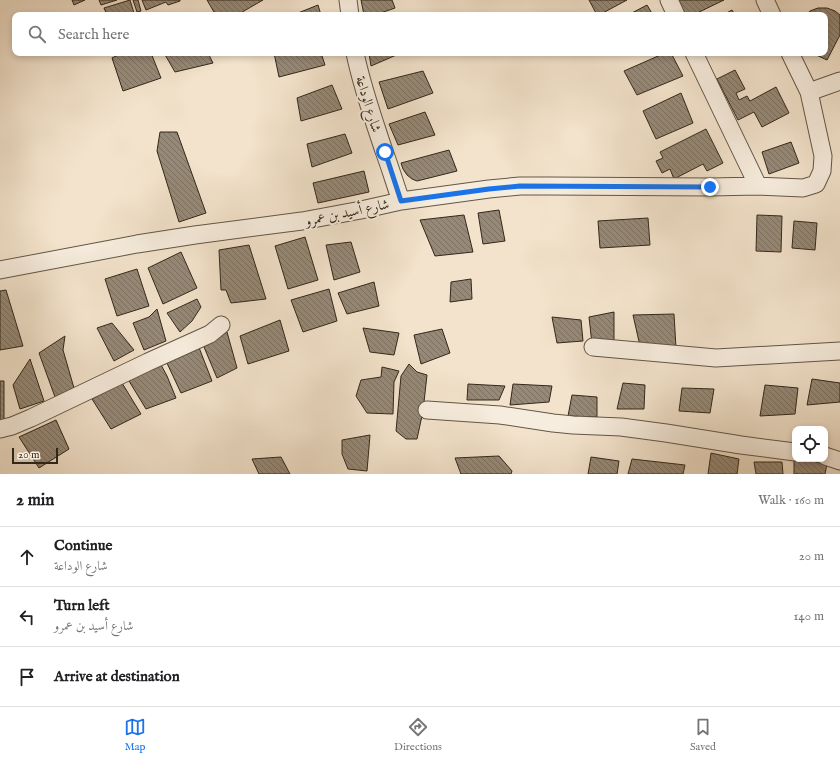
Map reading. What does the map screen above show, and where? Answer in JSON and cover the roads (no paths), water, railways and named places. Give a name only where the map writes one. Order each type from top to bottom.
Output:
[{"type":"street","points":[[348,0],[350,12]]},
{"type":"street","points":[[670,0],[675,12]]},
{"type":"street","points":[[765,0],[771,12]]},
{"type":"street","name":"شارع الوداعة","points":[[356,56],[369,108],[401,201]]},
{"type":"street","points":[[695,56],[758,186]]},
{"type":"street","points":[[791,56],[809,92],[840,81]]},
{"type":"street","name":"شارع أسيد بن عمرو","points":[[0,270],[137,244],[302,221],[401,201],[489,189],[520,186],[758,186],[803,188],[816,184],[822,171],[823,156],[809,92]]},
{"type":"street","points":[[0,430],[31,418],[210,334],[221,325]]},
{"type":"street","points":[[593,347],[716,358],[840,351]]},
{"type":"street","points":[[427,410],[500,415],[573,425],[621,427],[792,452]]},
{"type":"street","points":[[828,457],[840,461]]}]
